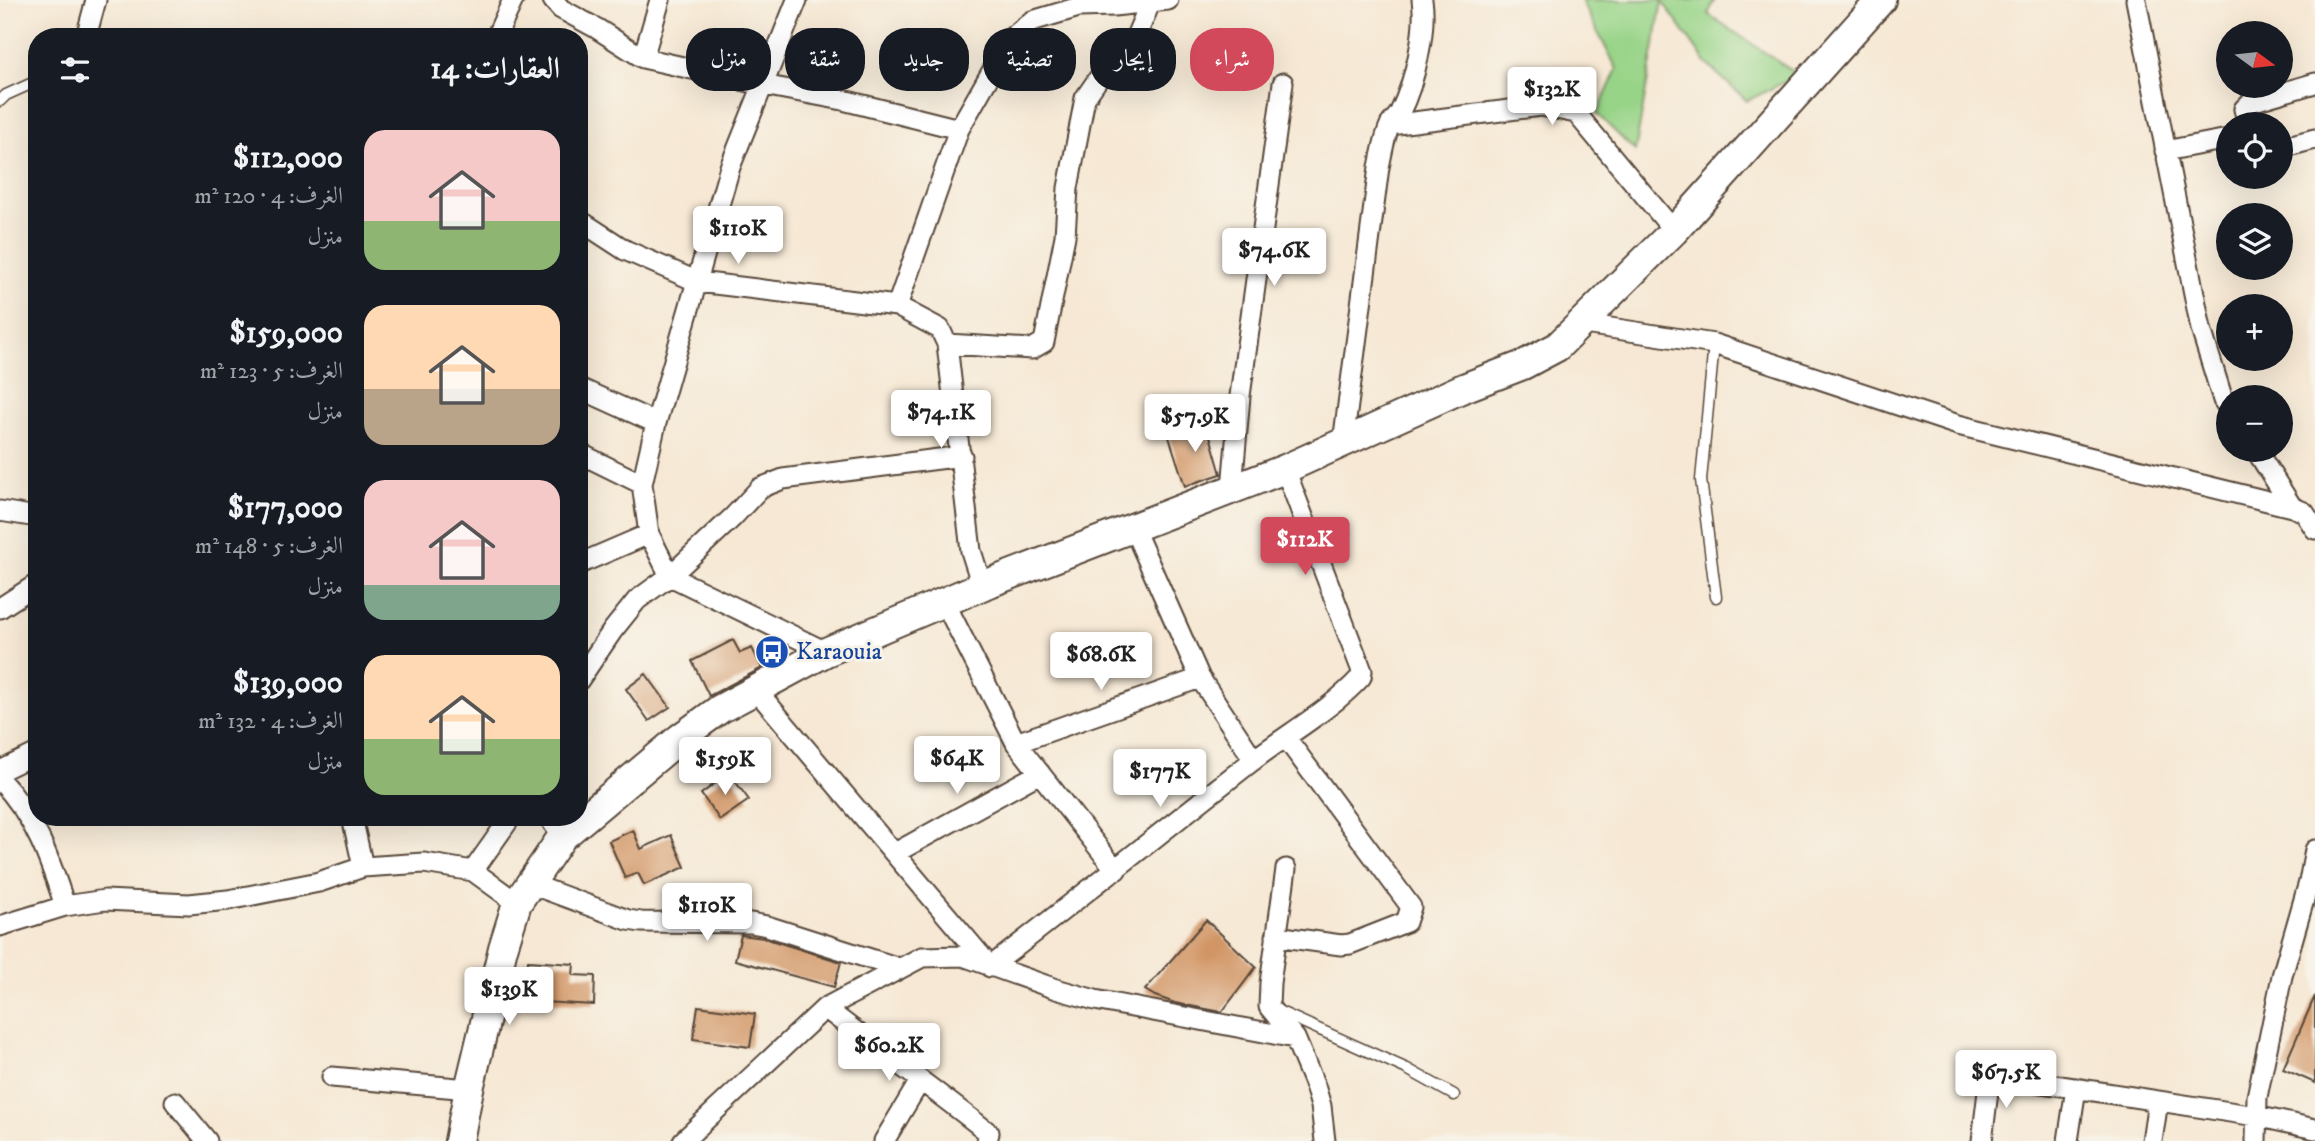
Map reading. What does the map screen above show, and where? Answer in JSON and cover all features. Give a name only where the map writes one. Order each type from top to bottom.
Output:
[{"type":"street","points":[[88,28],[96,0]]},
{"type":"street","points":[[500,28],[513,0]]},
{"type":"street","points":[[553,0],[561,9],[643,58],[686,68]]},
{"type":"street","points":[[643,58],[660,0]]},
{"type":"street","points":[[771,65],[797,0]]},
{"type":"street","points":[[1343,443],[1379,167],[1390,125],[1400,113],[1420,47],[1424,29],[1422,0]]},
{"type":"street","points":[[588,804],[720,709],[826,652],[984,585],[1285,469],[1461,389],[1523,365],[1557,347],[1578,323],[1628,278],[1674,231],[1881,0]]},
{"type":"street","points":[[2136,0],[2201,328],[2218,385]]},
{"type":"street","points":[[897,306],[960,129],[1001,54],[1020,29],[1032,21],[1080,3],[1114,6],[1159,1]]},
{"type":"street","points":[[947,344],[1032,349],[1044,342],[1065,236],[1068,188],[1085,98],[1105,69],[1134,41],[1159,1]]},
{"type":"street","points":[[1232,488],[1241,383],[1283,83]]},
{"type":"street","points":[[2245,112],[2244,109],[2251,102],[2315,83]]},
{"type":"street","points":[[771,86],[843,100],[960,129]]},
{"type":"street","points":[[761,91],[730,167],[656,423],[642,484],[649,534],[670,576],[826,652]]},
{"type":"street","points":[[1390,125],[1541,106],[1576,113],[1674,231]]},
{"type":"street","points":[[2293,145],[2315,139]]},
{"type":"street","points":[[2165,151],[2216,141]]},
{"type":"street","points":[[588,226],[625,250],[698,282],[897,306],[940,329],[947,344],[971,551],[984,585]]},
{"type":"street","points":[[1578,323],[1714,344],[1958,425],[2304,509]]},
{"type":"street","points":[[588,392],[656,423]]},
{"type":"street","points":[[588,667],[637,600],[670,576],[760,488],[783,478],[962,456]]},
{"type":"street","points":[[588,457],[642,484]]},
{"type":"street","points":[[2266,462],[2304,509],[2315,528]]},
{"type":"street","points":[[990,967],[1362,677],[1285,469]]},
{"type":"street","points":[[0,511],[28,516]]},
{"type":"street","points":[[1133,527],[1200,678],[1254,760]]},
{"type":"street","points":[[588,560],[649,534]]},
{"type":"street","points":[[0,608],[28,590]]},
{"type":"street","points":[[945,603],[1016,743],[1116,870]]},
{"type":"street","points":[[1016,743],[1200,678]]},
{"type":"street","points":[[756,690],[990,967]]},
{"type":"street","points":[[1276,936],[1350,944],[1406,922],[1411,907],[1286,738]]},
{"type":"street","points":[[0,771],[28,757]]},
{"type":"street","points":[[895,853],[1040,773]]},
{"type":"street","points":[[0,780],[16,797],[28,817]]},
{"type":"street","points":[[34,826],[41,838],[65,906]]},
{"type":"street","points":[[354,826],[363,867]]},
{"type":"street","points":[[473,871],[504,826]]},
{"type":"street","points":[[459,1141],[503,948],[522,893],[556,827]]},
{"type":"street","points":[[2256,1141],[2257,1097],[2282,976],[2312,884],[2315,854]]},
{"type":"street","points":[[0,926],[65,906],[105,900],[189,904],[228,900],[319,882],[363,867],[424,863],[473,871],[522,893],[628,920],[751,923],[767,926],[898,968]]},
{"type":"street","points":[[1286,869],[1269,983],[1269,1007],[1295,1038],[1321,1106],[1325,1141]]},
{"type":"street","points":[[682,1141],[825,1008],[922,957],[963,956],[1096,1000],[1295,1038]]},
{"type":"street","points":[[825,1008],[955,1105],[992,1138]]},
{"type":"street","points":[[1982,1141],[1990,1074],[2256,1116],[2315,1129]]},
{"type":"street","points":[[332,1077],[469,1088]]},
{"type":"street","points":[[884,1141],[920,1081]]},
{"type":"street","points":[[2068,1141],[2076,1088]]},
{"type":"street","points":[[2152,1141],[2158,1101]]},
{"type":"street","points":[[175,1102],[207,1141]]},
{"type":"lane","points":[[0,102],[6,94],[28,85]]},
{"type":"lane","points":[[1714,344],[1701,480],[1716,597]]},
{"type":"lane","points":[[1269,1007],[1406,1069],[1454,1095]]},
{"type":"green space","points":[[1581,0],[1715,0],[1708,14],[1798,75],[1747,101],[1707,64],[1662,1],[1635,151],[1597,114],[1617,69]]},
{"type":"building","points":[[1206,422],[1221,474],[1185,486],[1168,434]]},
{"type":"building","points":[[733,640],[740,653],[752,648],[762,668],[709,696],[692,661]]},
{"type":"building","points":[[646,674],[670,707],[649,721],[626,689]]},
{"type":"building","points":[[729,773],[749,800],[720,820],[701,794]]},
{"type":"building","points":[[633,830],[641,849],[671,835],[685,867],[644,885],[638,873],[625,878],[609,841]]},
{"type":"building","points":[[1206,920],[1256,967],[1222,1012],[1175,1003],[1145,990]]},
{"type":"building","points":[[741,935],[764,938],[841,962],[834,987],[735,960]]},
{"type":"building","points":[[528,961],[574,964],[573,975],[595,976],[594,1005],[525,1001]]},
{"type":"building","points":[[2315,996],[2315,1083],[2283,1069]]},
{"type":"building","points":[[698,1006],[755,1014],[750,1047],[693,1039]]},
{"type":"place","name":"Karaouia","points":[[772,652]]}]
